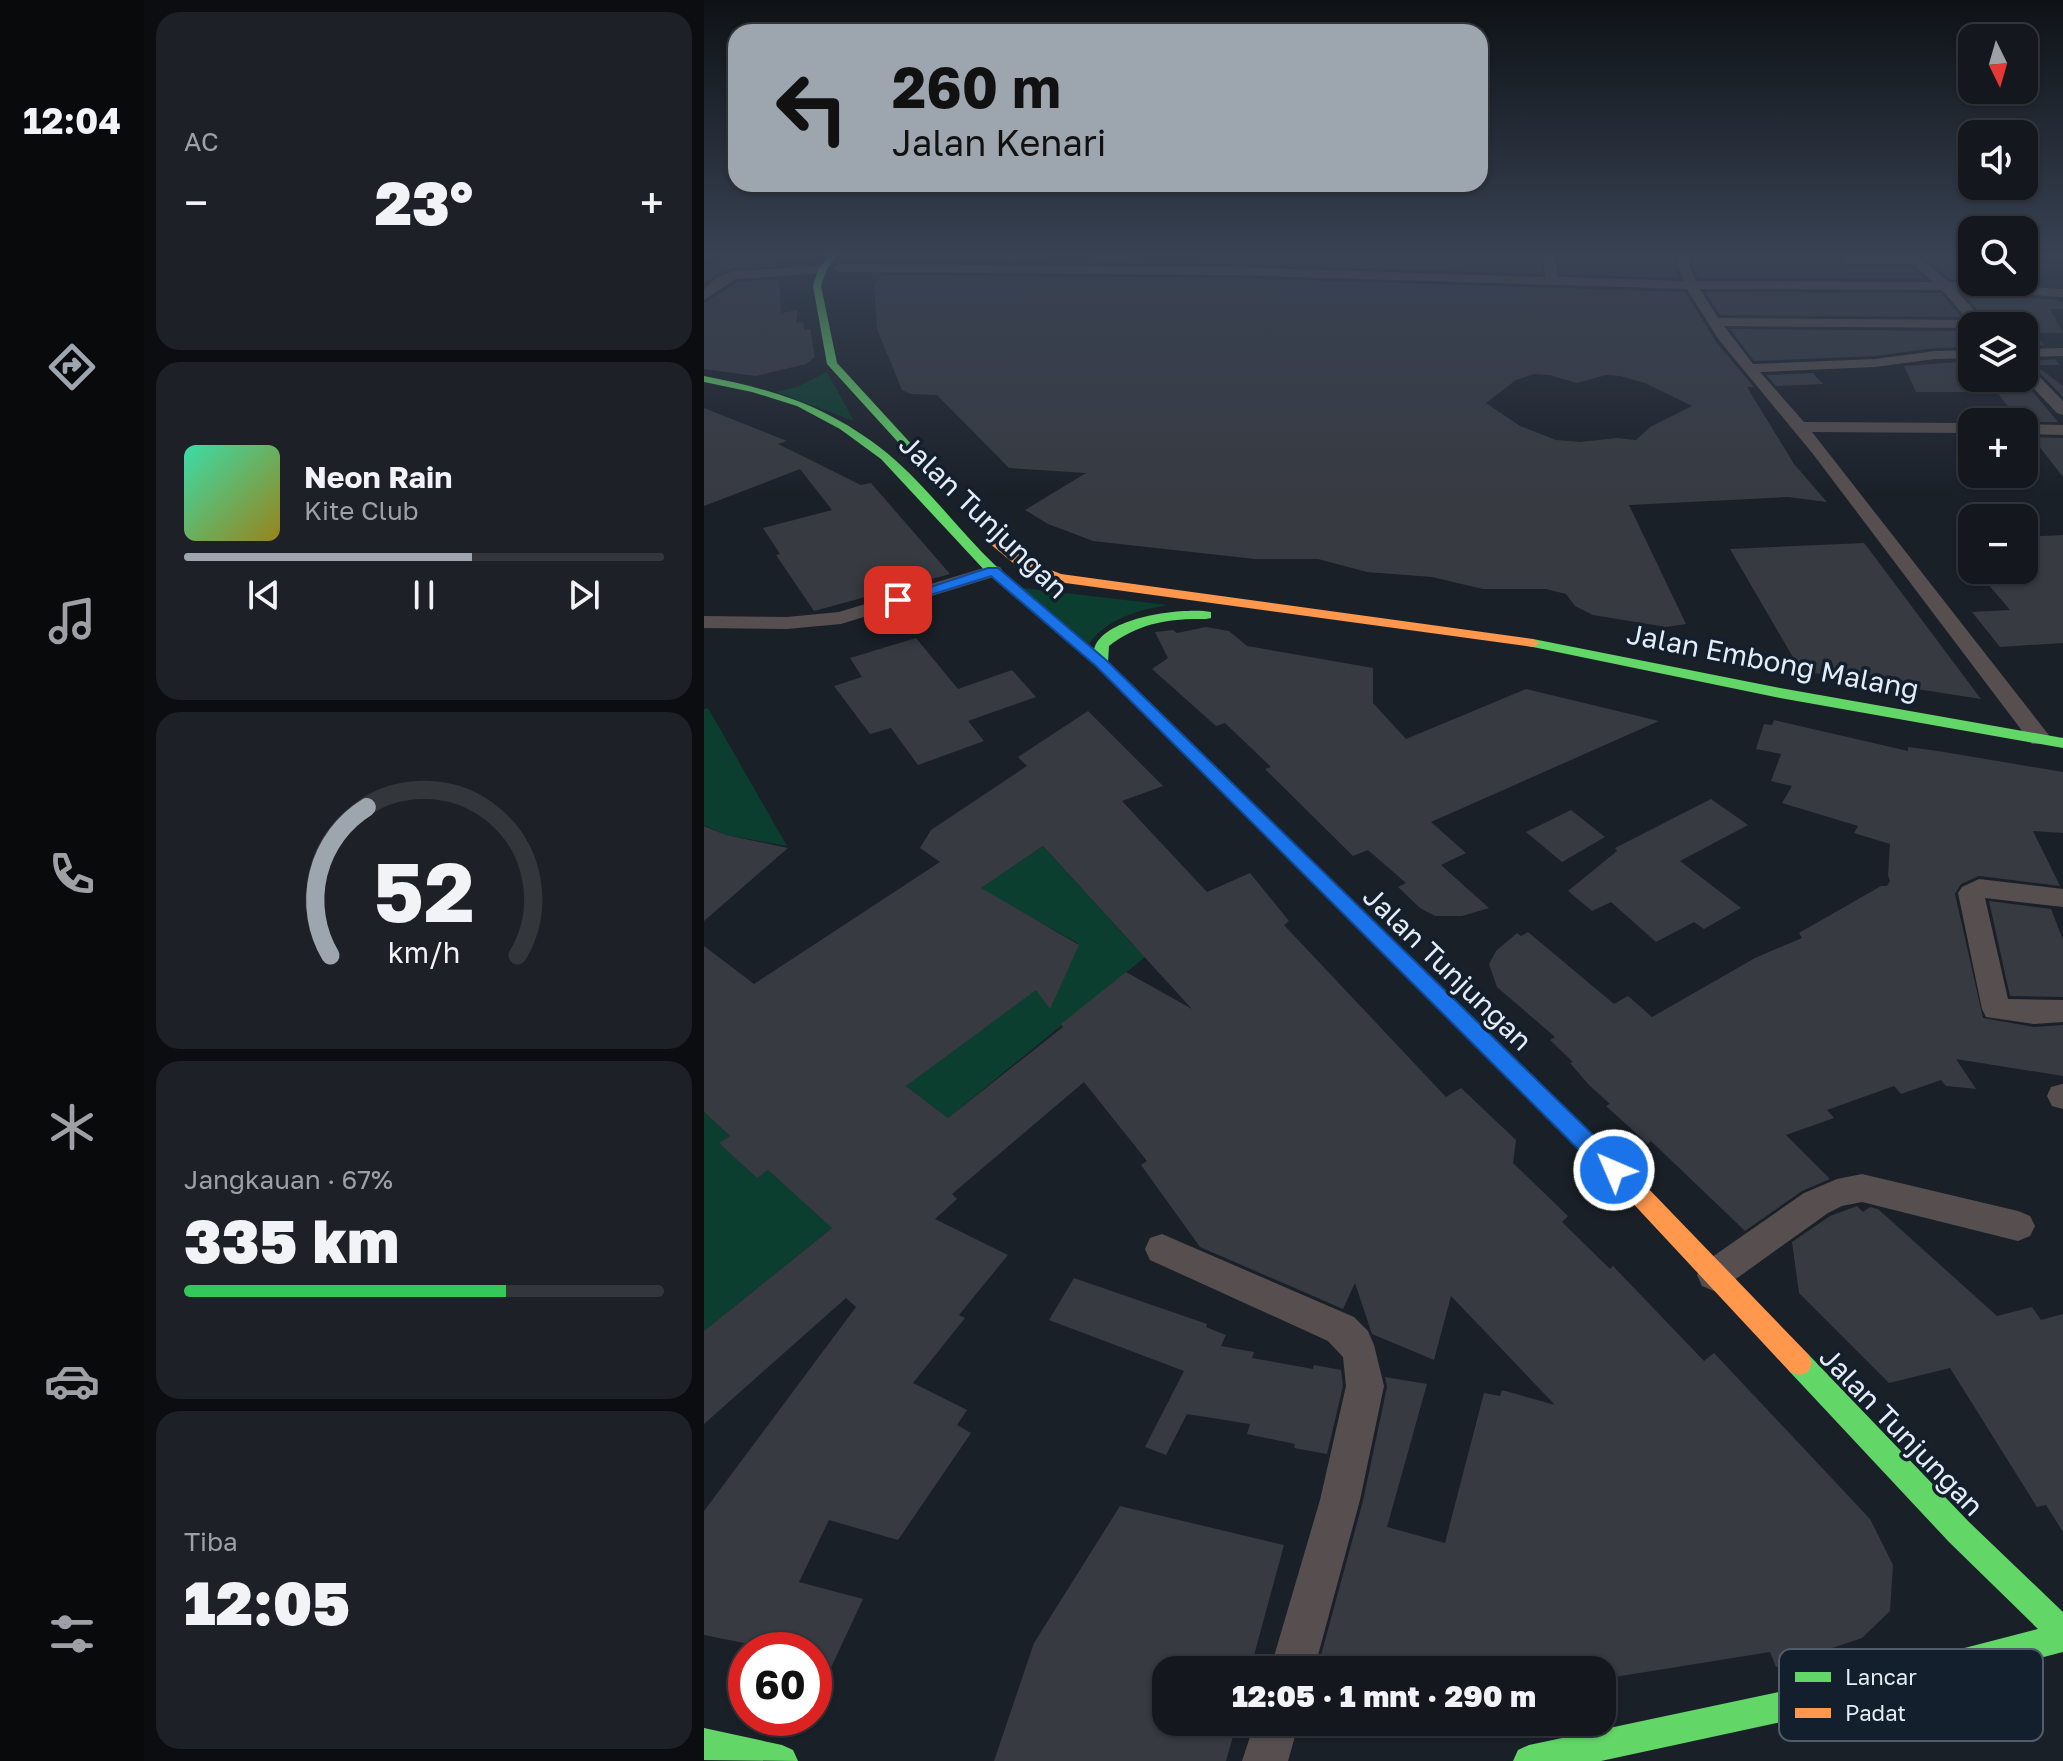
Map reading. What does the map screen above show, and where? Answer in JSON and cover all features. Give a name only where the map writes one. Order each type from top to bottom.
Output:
[{"type":"main road","name":"Jalan Tunjungan","points":[[826,334],[835,370],[857,390],[922,463]]},
{"type":"main road","points":[[810,364],[828,344]]},
{"type":"main road","points":[[851,353],[858,377],[857,390]]},
{"type":"main road","points":[[704,372],[755,378],[766,384]]},
{"type":"main road","points":[[704,379],[766,384]]},
{"type":"main road","name":"Jalan Tunjungan","points":[[766,384],[823,412],[866,441],[993,571],[1101,663],[1635,1190],[1959,1532],[2063,1634]]},
{"type":"main road","name":"Jalan Tunjungan","points":[[983,529],[1010,558],[1030,569],[1058,578],[1472,635]]},
{"type":"main road","points":[[1101,663],[1102,645],[1110,637],[1164,616],[1193,614],[1331,627],[1404,626]]},
{"type":"main road","name":"Jalan Embong Malang","points":[[1472,635],[1521,640],[1780,693],[2063,743]]},
{"type":"main road","points":[[2011,1649],[2063,1634]]},
{"type":"main road","points":[[1529,1761],[1779,1708]]},
{"type":"main road","points":[[704,1744],[782,1761]]},
{"type":"street","points":[[1726,334],[1801,427],[2040,739]]},
{"type":"street","points":[[2038,353],[2063,352]]},
{"type":"street","points":[[1752,368],[1875,363],[1958,354]]},
{"type":"street","points":[[2038,384],[2063,410]]},
{"type":"street","points":[[1801,427],[1958,428]]},
{"type":"street","points":[[2038,429],[2063,430]]},
{"type":"street","points":[[704,622],[787,623],[841,618],[993,571]]},
{"type":"street","points":[[2063,898],[1979,888],[1972,890],[1977,928],[1996,1009],[2034,1013],[2063,1011]]},
{"type":"street","points":[[1714,1275],[1775,1234],[1814,1201],[1846,1189],[1862,1188],[2018,1226]]},
{"type":"street","points":[[1162,1249],[1341,1329],[1355,1343],[1365,1373],[1365,1386],[1340,1500],[1296,1656]]},
{"type":"street","points":[[1265,1761],[1273,1736]]},
{"type":"green space","points":[[827,372],[854,421],[776,392],[797,387]]},
{"type":"green space","points":[[1022,588],[1168,605],[1114,622],[1089,644]]},
{"type":"green space","points":[[708,708],[787,846],[726,835],[704,825],[704,709]]},
{"type":"green space","points":[[1043,846],[1134,946],[1169,931],[1172,935],[948,1118],[906,1086],[1079,944],[1022,912],[804,1007]]},
{"type":"green space","points":[[704,1112],[730,1136],[720,1143],[757,1178],[768,1170],[823,1219],[895,1177],[704,1331]]},
{"type":"building","points":[[704,334],[811,334],[815,357],[806,364],[756,376],[704,369]]},
{"type":"building","points":[[879,334],[1711,334],[1754,387],[1747,387],[1794,464],[1827,502],[1788,497],[1629,505],[1686,624],[1666,627],[1593,615],[1575,606],[1566,594],[1546,589],[1483,589],[1432,577],[1367,572],[1318,559],[1255,559],[1093,541],[1048,524],[1025,510],[1086,473],[1009,468],[937,395],[911,394],[902,390]],"holes":[[[1534,374],[1577,383],[1606,375],[1620,376],[1645,383],[1692,406],[1650,427],[1636,440],[1617,438],[1580,442],[1556,440],[1520,426],[1486,403],[1516,380]]]},
{"type":"building","points":[[1734,334],[1958,334],[1958,347],[1875,356],[1754,361]]},
{"type":"building","points":[[2055,359],[2060,365],[2038,365],[2038,361]]},
{"type":"building","points":[[1958,362],[1958,392],[1916,392],[1904,366]]},
{"type":"building","points":[[2038,367],[2063,386],[2063,397],[2038,371]]},
{"type":"building","points":[[1813,373],[1823,384],[1776,386],[1766,375]]},
{"type":"building","points":[[1997,392],[2033,392],[2058,422],[2038,422],[2038,408],[2009,408]]},
{"type":"building","points":[[704,408],[787,441],[778,444],[861,485],[871,483],[950,574],[814,611],[776,555],[780,554],[763,528],[832,510],[800,469],[704,506]]},
{"type":"building","points":[[2038,437],[2063,438],[2063,477],[2038,445]]},
{"type":"building","points":[[2063,535],[2063,643],[2000,647],[1972,612],[2010,610],[1988,584],[2038,584],[2038,536]]},
{"type":"building","points":[[1864,543],[1981,699],[1801,671],[1730,549]]},
{"type":"building","points":[[1206,627],[1229,631],[1247,646],[1373,668],[1373,703],[1406,739],[1526,689],[1659,721],[1431,822],[1466,853],[1441,865],[1489,908],[1462,916],[1435,916],[1420,908],[1398,887],[1406,883],[1368,850],[1353,856],[1265,769],[1271,767],[1225,723],[1216,726],[1152,669],[1168,658],[1155,632],[1173,630],[1177,633]]},
{"type":"building","points":[[916,638],[958,689],[1012,670],[1036,697],[968,721],[984,741],[918,765],[891,728],[870,734],[834,686],[862,677],[850,658]]},
{"type":"building","points":[[1088,711],[1163,786],[1122,801],[1207,892],[1250,873],[1289,921],[1284,925],[1446,1097],[1461,1088],[1516,1140],[1513,1163],[1568,1216],[1562,1222],[1610,1269],[1613,1266],[1704,1361],[1714,1353],[1870,1519],[1893,1565],[1890,1611],[1862,1638],[1829,1649],[1779,1649],[1779,1666],[1776,1667],[1770,1652],[1616,1677],[1616,1656],[1321,1656],[1363,1501],[1387,1387],[1385,1377],[1427,1384],[1387,1527],[1445,1543],[1484,1393],[1500,1396],[1502,1390],[1555,1405],[1451,1296],[1434,1360],[1372,1334],[1355,1283],[1343,1309],[1200,1247],[1141,1165],[1147,1161],[1084,1082],[952,1194],[957,1199],[935,1219],[1008,1255],[959,1315],[965,1318],[913,1383],[967,1410],[957,1425],[971,1433],[898,1540],[829,1520],[799,1582],[863,1599],[832,1665],[832,1632],[728,1632],[728,1640],[704,1635],[704,1511],[856,1307],[846,1298],[704,1424],[704,1331],[832,1228],[768,1170],[757,1178],[719,1143],[730,1136],[704,1112],[704,946],[754,984],[940,862],[920,848],[931,830],[1027,766],[1018,757]],"holes":[[[1043,846],[1192,1009],[1126,972],[1061,1024],[1063,1027],[948,1118],[906,1086],[1036,990],[1050,1009],[1079,945],[981,888]]]},
{"type":"building","points":[[1774,720],[1908,751],[1908,747],[1938,751],[2063,772],[2063,833],[2033,831],[2060,886],[1979,876],[1961,884],[1955,894],[1983,1018],[2034,1027],[2063,1025],[2063,1076],[1956,1059],[1976,1089],[1946,1086],[1941,1080],[1901,1094],[1894,1086],[1827,1110],[1834,1118],[1786,1135],[1830,1179],[1802,1191],[1745,1231],[1651,1141],[1648,1144],[1606,1106],[1610,1104],[1550,1040],[1555,1037],[1497,987],[1489,964],[1496,951],[1517,933],[1521,936],[1528,932],[1614,1004],[1628,996],[1652,1017],[1755,958],[1802,938],[1799,933],[1881,886],[1887,886],[1890,881],[1890,844],[1854,833],[1858,826],[1782,803],[1792,786],[1771,781],[1781,754],[1756,749],[1764,724],[1772,725]]},
{"type":"building","points":[[1711,799],[1748,825],[1680,861],[1741,908],[1704,929],[1694,922],[1656,942],[1611,902],[1592,911],[1568,891],[1617,851],[1615,848]]},
{"type":"building","points":[[1571,810],[1605,837],[1562,862],[1526,832]]},
{"type":"building","points":[[704,826],[726,835],[788,848],[704,921]]},
{"type":"building","points":[[1989,901],[2051,909],[2063,940],[2063,997],[2010,996]]},
{"type":"building","points":[[1857,1206],[1863,1212],[1870,1207],[1878,1209],[1997,1316],[2032,1307],[2041,1320],[2063,1314],[2063,1532],[2046,1505],[2037,1507],[1950,1368],[1889,1383],[1799,1293],[1792,1242],[1830,1216]]},
{"type":"building","points":[[1074,1278],[1207,1324],[1206,1327],[1226,1335],[1221,1346],[1254,1352],[1252,1358],[1313,1369],[1314,1365],[1341,1370],[1343,1386],[1327,1454],[1247,1434],[1250,1424],[1187,1414],[1166,1455],[1145,1447],[1184,1371],[1049,1320]]},
{"type":"building","points":[[1120,1506],[1284,1545],[1254,1656],[1152,1656],[1152,1736],[1233,1736],[1226,1761],[994,1761],[1034,1643]]},
{"type":"traffic: fast","points":[[826,334],[832,364],[911,450]]},
{"type":"traffic: fast","points":[[704,379],[754,389],[801,404],[844,427],[885,457],[993,571],[1101,663],[1538,1095]]},
{"type":"traffic: fast","points":[[1101,663],[1102,645],[1138,623],[1164,616],[1206,615]]},
{"type":"traffic: fast","points":[[1533,643],[1780,693],[2063,743]]},
{"type":"traffic: fast","points":[[1799,1363],[1959,1532],[2063,1632]]},
{"type":"traffic: fast","points":[[2017,1649],[2063,1637]]},
{"type":"traffic: fast","points":[[1529,1761],[1779,1707]]},
{"type":"traffic: fast","points":[[704,1744],[782,1761]]},
{"type":"traffic: slow","points":[[994,540],[1023,564],[1058,578],[1533,643]]},
{"type":"traffic: slow","points":[[1538,1095],[1635,1190],[1799,1363]]},
{"type":"route","points":[[898,600],[993,571],[1101,663],[1406,968],[1614,1170]]}]
